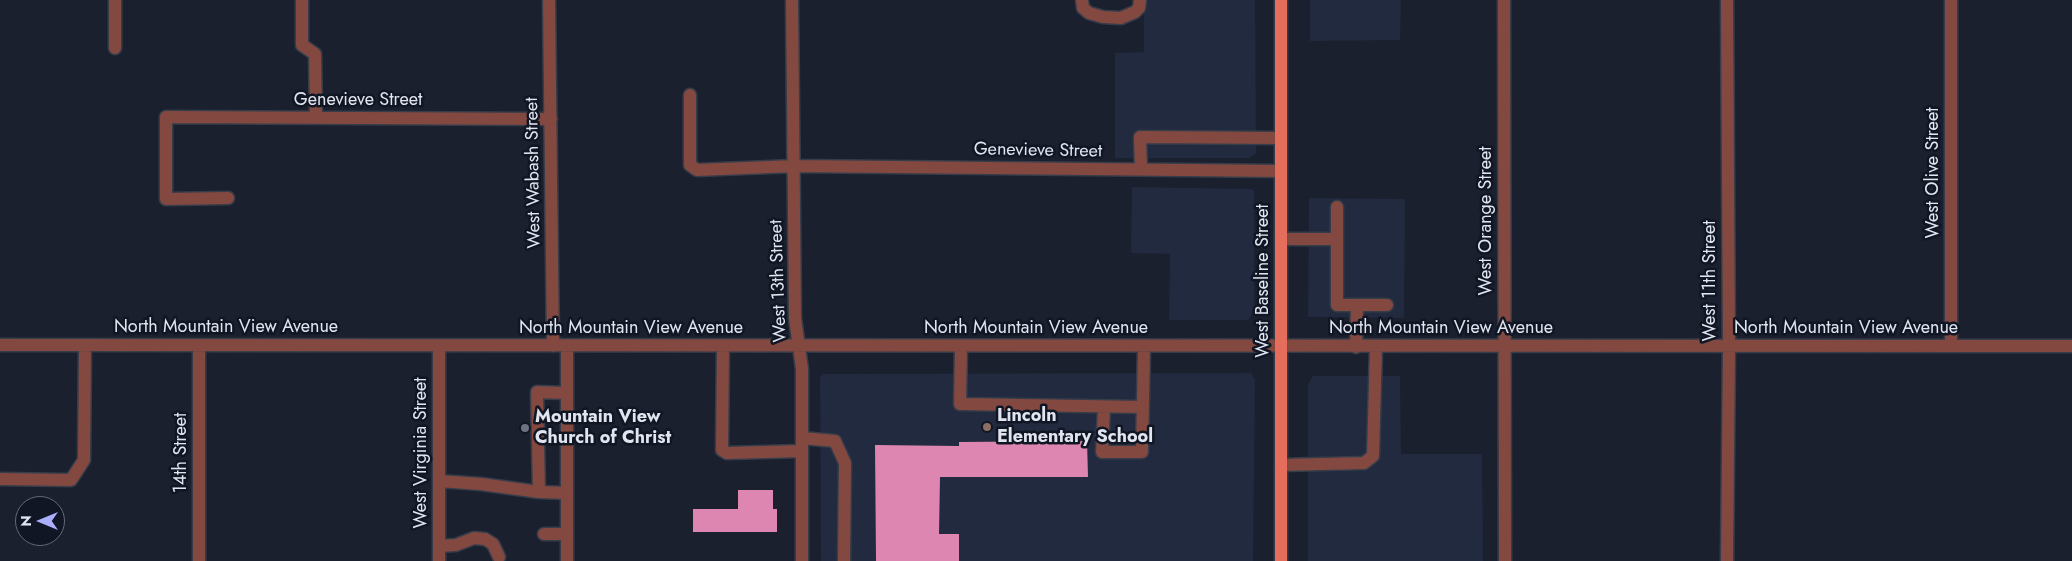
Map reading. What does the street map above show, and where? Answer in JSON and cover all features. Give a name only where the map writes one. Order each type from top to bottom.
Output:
[{"type":"main road","name":"West Baseline Street","points":[[1281,0],[1281,561]]},
{"type":"street","points":[[115,0],[115,48]]},
{"type":"street","points":[[302,0],[302,45],[315,54],[316,118]]},
{"type":"street","name":"West Wabash Street","points":[[549,0],[553,346]]},
{"type":"street","name":"West 13th Street","points":[[792,0],[795,318],[802,369],[802,561]]},
{"type":"street","points":[[1082,0],[1083,8],[1089,13],[1121,18],[1135,12],[1139,8],[1140,0]]},
{"type":"street","name":"West Orange Street","points":[[1504,0],[1505,561]]},
{"type":"street","name":"West 11th Street","points":[[1727,0],[1729,347],[1727,561]]},
{"type":"street","name":"West Olive Street","points":[[1951,0],[1951,346]]},
{"type":"street","name":"Genevieve Street","points":[[690,95],[690,165],[697,170],[794,166],[1281,171]]},
{"type":"street","name":"Genevieve Street","points":[[228,198],[166,199],[166,117],[550,119]]},
{"type":"street","points":[[1141,170],[1140,137],[1281,138]]},
{"type":"street","points":[[1337,208],[1337,305],[1387,305]]},
{"type":"street","points":[[1281,239],[1337,239]]},
{"type":"street","points":[[1356,347],[1357,305]]},
{"type":"street","name":"North Mountain View Avenue","points":[[0,346],[2072,346]]},
{"type":"street","points":[[0,479],[71,480],[84,460],[85,346]]},
{"type":"street","name":"14th Street","points":[[199,346],[199,561]]},
{"type":"street","name":"West Virginia Street","points":[[439,346],[439,561]]},
{"type":"street","points":[[567,346],[567,561]]},
{"type":"street","points":[[723,346],[722,450],[727,453],[802,451]]},
{"type":"street","points":[[961,346],[960,404],[1143,407]]},
{"type":"street","points":[[1104,407],[1102,452],[1142,452],[1144,347]]},
{"type":"street","points":[[1281,465],[1364,464],[1373,456],[1376,347]]},
{"type":"street","points":[[539,492],[537,392],[566,393]]},
{"type":"street","points":[[802,438],[835,441],[844,463],[844,561]]},
{"type":"street","points":[[439,481],[481,484],[539,492],[567,493]]},
{"type":"street","points":[[544,534],[567,534]]},
{"type":"street","points":[[439,546],[456,545],[474,538],[485,539],[493,544],[498,557]]},
{"type":"shaded area","points":[[1144,0],[1255,0],[1256,154],[1249,158],[1115,158],[1115,53],[1144,52]]},
{"type":"shaded area","points":[[1310,0],[1401,0],[1400,40],[1310,41]]},
{"type":"shaded area","points":[[1132,187],[1251,189],[1254,191],[1254,311],[1248,320],[1169,320],[1170,254],[1131,253]]},
{"type":"shaded area","points":[[1309,198],[1405,199],[1404,318],[1308,317]]},
{"type":"shaded area","name":"Lincoln Elementary School","points":[[1251,373],[1255,380],[1253,561],[821,561],[820,377],[824,374]]},
{"type":"shaded area","points":[[1313,376],[1400,376],[1401,454],[1482,454],[1483,561],[1308,561],[1308,384]]},
{"type":"building","points":[[1087,441],[1088,477],[940,477],[939,534],[959,534],[959,561],[876,561],[875,445],[959,446],[959,442]]},
{"type":"building","points":[[738,490],[773,490],[773,509],[777,509],[777,532],[693,532],[693,509],[738,509]]},
{"type":"place","name":"Lincoln Elementary School","points":[[987,427]]},
{"type":"place","name":"Mountain View Church of Christ","points":[[525,428]]}]
